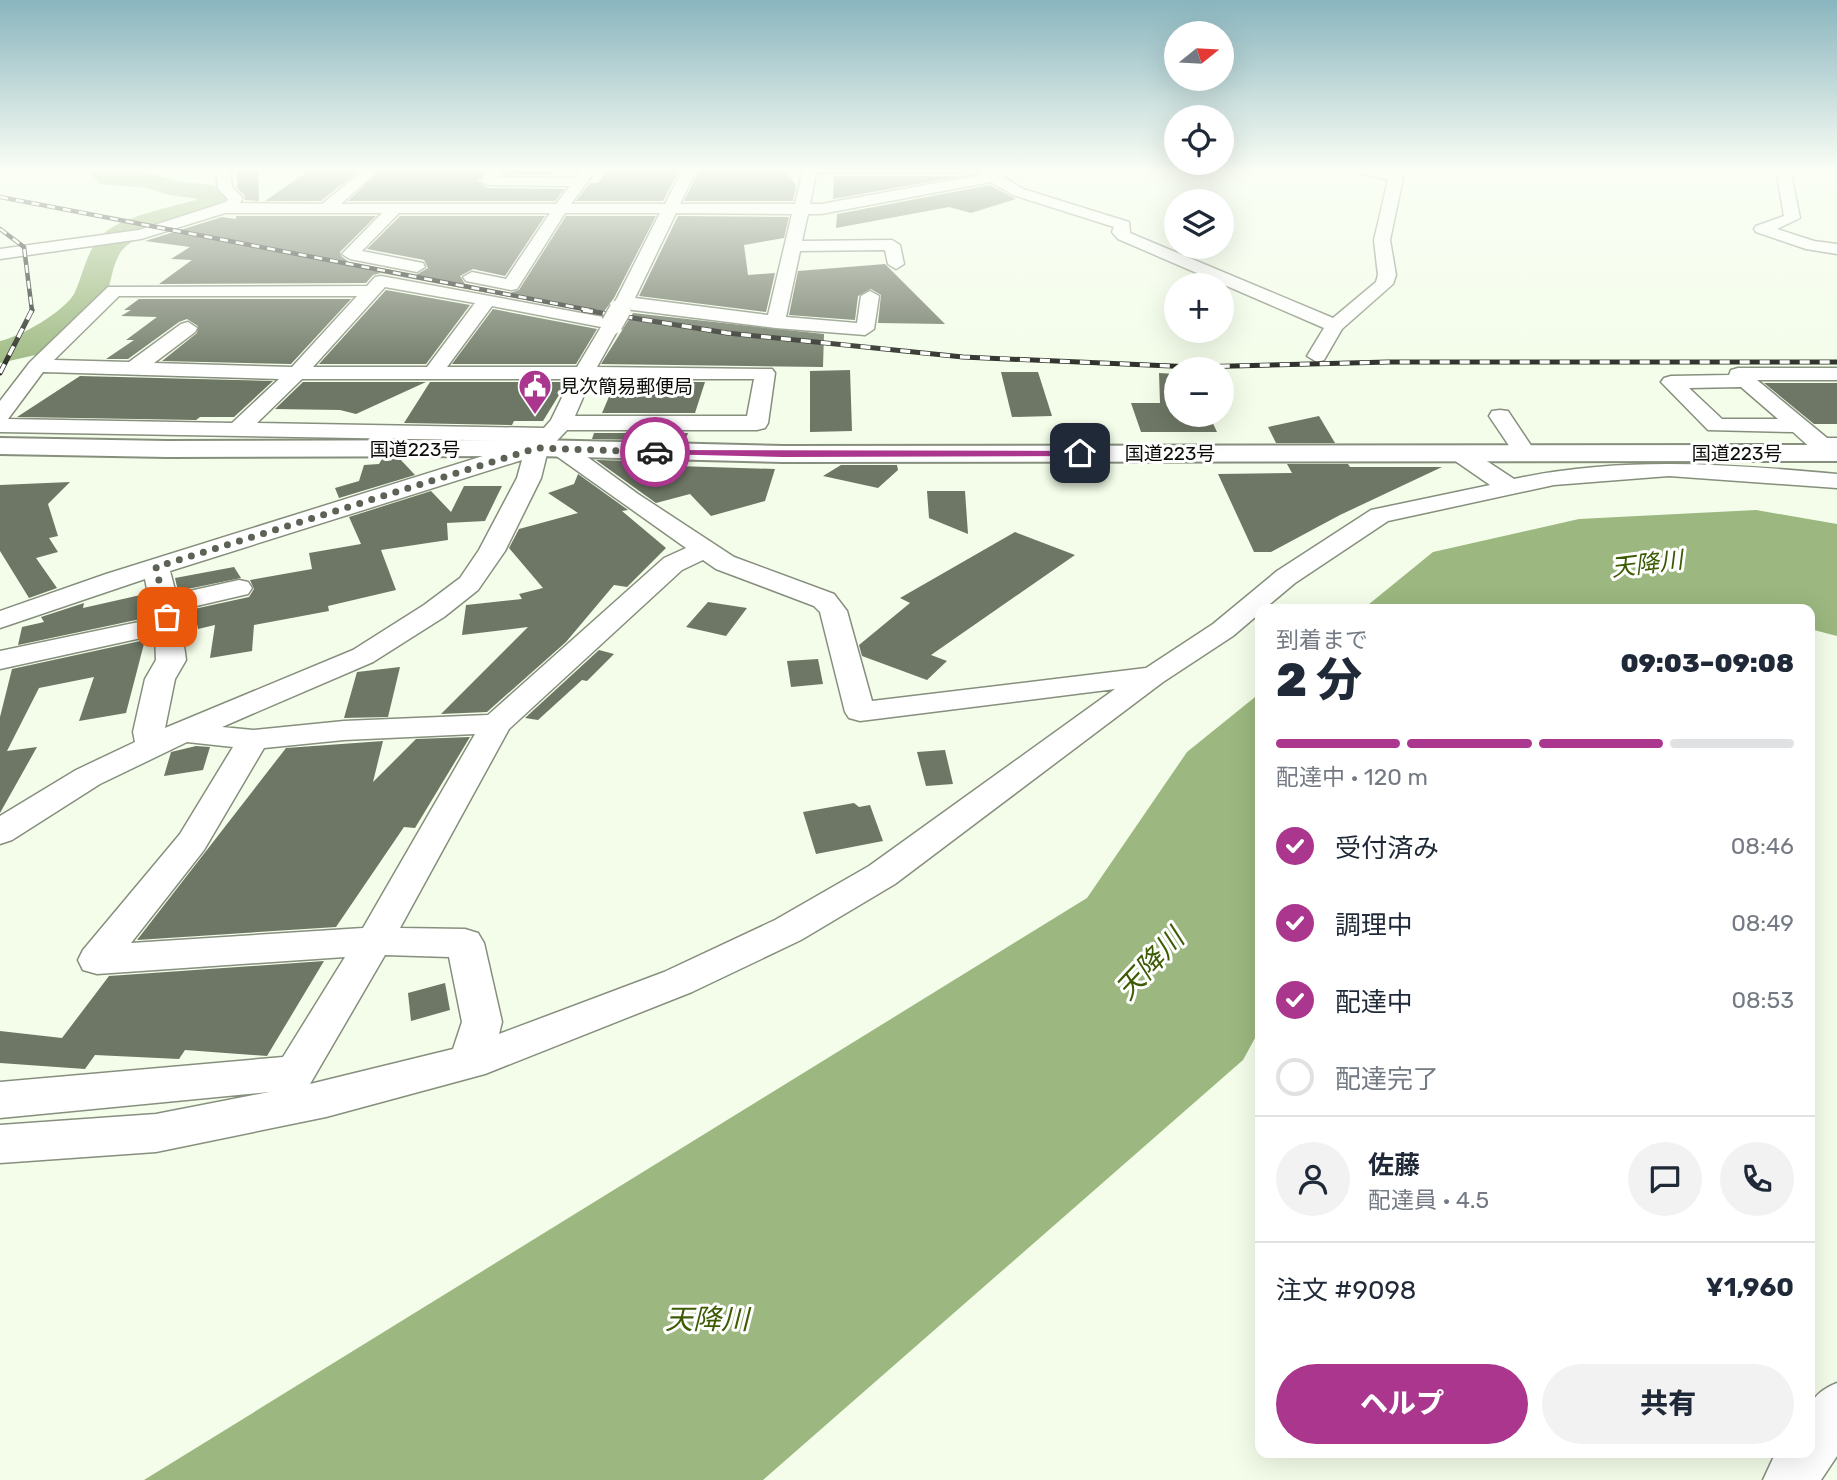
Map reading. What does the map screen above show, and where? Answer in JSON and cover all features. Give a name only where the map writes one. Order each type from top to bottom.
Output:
[{"type":"highway","name":"国道223号","points":[[0,446],[167,449],[553,439],[783,454],[1837,453]]},
{"type":"street","points":[[0,254],[113,238]]},
{"type":"street","points":[[0,415],[113,273],[135,238]]},
{"type":"street","points":[[366,238],[350,254],[431,269]]},
{"type":"street","points":[[512,285],[542,238]]},
{"type":"street","points":[[0,832],[88,777],[168,739],[363,656],[434,611],[470,584],[492,551],[529,478],[553,439],[584,373],[655,238]]},
{"type":"street","points":[[776,322],[795,238]]},
{"type":"street","points":[[1130,238],[1335,326]]},
{"type":"street","points":[[1317,356],[1335,326],[1384,284],[1387,275],[1382,238]]},
{"type":"street","points":[[1788,238],[1811,246],[1837,249]]},
{"type":"street","points":[[793,246],[892,245],[896,264]]},
{"type":"street","points":[[113,273],[372,291]]},
{"type":"street","points":[[458,275],[536,290]]},
{"type":"street","points":[[238,429],[297,373],[381,281],[487,300],[865,329],[870,296]]},
{"type":"street","points":[[434,371],[487,300]]},
{"type":"street","points":[[597,302],[620,309]]},
{"type":"street","points":[[133,369],[188,328]]},
{"type":"street","points":[[0,425],[553,439],[757,423],[765,373],[297,373],[37,366]]},
{"type":"street","points":[[1746,392],[1738,374],[1837,374]]},
{"type":"street","points":[[1798,426],[1716,425],[1671,382],[1746,392],[1772,403],[1821,445],[1837,445]]},
{"type":"street","points":[[1693,403],[1720,403]]},
{"type":"street","points":[[1500,416],[1525,453]]},
{"type":"street","points":[[553,439],[702,550],[725,563],[824,600],[833,611],[860,712],[1153,676]]},
{"type":"street","points":[[0,620],[553,439]]},
{"type":"street","points":[[1459,453],[1508,487]]},
{"type":"street","points":[[0,1144],[156,1133],[326,1099],[470,1062],[678,982],[842,901],[914,853],[1153,676],[1223,630],[1286,577],[1380,515],[1554,478],[1669,469],[1837,481]]},
{"type":"street","points":[[0,1100],[295,1073],[374,941],[496,724],[673,564],[702,550]]},
{"type":"street","points":[[156,567],[166,614],[171,660],[160,680],[149,732],[168,739],[253,740],[382,727],[496,724]]},
{"type":"street","points":[[0,660],[166,614],[239,588]]},
{"type":"street","points":[[253,740],[191,842],[97,960],[374,941],[465,943],[482,1022],[470,1062]]},
{"type":"street","points":[[1815,1442],[1837,1409]]},
{"type":"street","points":[[1790,1480],[1804,1458]]},
{"type":"water","name":"天降川","points":[[1756,510],[1837,524],[1837,636],[1815,630],[1815,604],[1369,604],[1433,552],[1579,519]]},
{"type":"water","name":"天降川","points":[[1255,697],[1255,1038],[1243,1060],[763,1480],[144,1480],[1087,898],[1187,752]]},
{"type":"building","points":[[154,238],[354,238],[340,252],[349,262],[416,275],[428,268],[424,260],[367,249],[378,238],[530,238],[505,276],[473,269],[460,276],[465,284],[510,293],[519,290],[552,238],[645,238],[614,298],[602,314],[381,273],[373,275],[366,283],[159,284],[192,260],[171,259],[190,247],[145,241]]},
{"type":"building","points":[[667,238],[784,238],[744,245],[748,275],[775,273],[766,312],[639,296]]},
{"type":"building","points":[[885,264],[945,324],[878,323],[881,295],[871,289],[858,296],[855,320],[789,315],[798,271]]},
{"type":"building","points":[[386,290],[470,305],[426,364],[319,364]]},
{"type":"building","points":[[139,299],[351,299],[291,364],[162,361],[197,333],[198,326],[187,319],[128,359],[106,359],[134,340],[126,340],[157,317],[121,316],[131,310],[124,310]]},
{"type":"building","points":[[493,309],[597,329],[576,364],[452,364]]},
{"type":"building","points":[[633,313],[824,334],[823,367],[601,364]]},
{"type":"building","points":[[850,370],[852,431],[810,432],[810,371]]},
{"type":"building","points":[[1001,372],[1038,372],[1052,416],[1012,417]]},
{"type":"building","points":[[1159,373],[1164,373],[1164,427],[1215,427],[1217,432],[1141,432],[1131,403],[1160,403]]},
{"type":"building","points":[[80,376],[273,381],[234,417],[200,417],[196,420],[17,417]]},
{"type":"building","points":[[303,382],[426,382],[356,414],[340,410],[275,409]]},
{"type":"building","points":[[430,382],[567,382],[543,421],[514,421],[512,425],[404,423]]},
{"type":"building","points":[[593,382],[705,382],[695,413],[602,413],[614,385],[591,385]]},
{"type":"building","points":[[1764,383],[1837,383],[1837,424],[1814,424]]},
{"type":"building","points":[[1319,416],[1335,443],[1276,443],[1268,427]]},
{"type":"building","points":[[594,433],[688,433],[685,441],[592,439]]},
{"type":"building","points":[[382,459],[400,459],[415,475],[339,498],[335,488],[359,481],[364,465],[379,464]]},
{"type":"building","points":[[596,460],[678,462],[677,466],[775,469],[765,501],[711,516],[690,494],[656,503]]},
{"type":"building","points":[[1287,464],[1442,467],[1340,515],[1271,552],[1254,552],[1218,474],[1292,473]]},
{"type":"building","points":[[841,465],[897,465],[898,470],[878,488],[823,476]]},
{"type":"building","points":[[578,474],[628,510],[622,511],[666,548],[627,587],[614,585],[566,642],[487,712],[441,714],[528,627],[462,635],[466,605],[522,599],[519,594],[543,588],[509,548],[519,529],[578,513],[548,493],[574,484]]},
{"type":"building","points":[[70,482],[48,504],[58,536],[49,538],[58,552],[36,558],[57,588],[29,598],[0,551],[0,485]]},
{"type":"building","points":[[464,486],[502,486],[485,521],[447,523],[448,540],[381,550],[396,590],[328,606],[329,611],[254,625],[252,651],[210,658],[215,625],[198,629],[194,609],[249,597],[254,589],[250,580],[312,569],[309,553],[361,544],[349,517],[431,491],[451,512]]},
{"type":"building","points":[[927,491],[965,491],[968,534],[929,518]]},
{"type":"building","points":[[1015,532],[1075,555],[931,655],[947,661],[927,680],[862,656],[859,645],[910,603],[900,598]]},
{"type":"building","points":[[234,567],[241,578],[178,591],[175,578]]},
{"type":"building","points":[[145,594],[150,617],[18,645],[22,627],[44,622],[41,617],[84,603],[83,608]]},
{"type":"building","points":[[708,602],[747,608],[726,636],[686,627]]},
{"type":"building","points":[[145,640],[126,713],[79,721],[94,677],[39,688],[7,751],[37,747],[0,813],[0,717],[12,669]]},
{"type":"building","points":[[599,650],[614,654],[587,681],[582,680],[538,720],[525,718]]},
{"type":"building","points":[[818,659],[823,684],[791,687],[787,661]]},
{"type":"building","points":[[400,667],[388,717],[344,718],[357,672]]},
{"type":"building","points":[[470,737],[415,828],[404,827],[336,927],[137,940],[286,748],[383,741],[373,782],[416,739]]},
{"type":"building","points":[[196,746],[210,747],[203,770],[164,776],[171,752]]},
{"type":"building","points":[[945,750],[953,784],[926,786],[917,752]]},
{"type":"building","points":[[854,803],[859,807],[870,805],[883,841],[816,854],[803,812]]},
{"type":"building","points":[[324,961],[267,1056],[185,1050],[179,1059],[95,1055],[85,1069],[0,1063],[0,1031],[62,1038],[109,976]]},
{"type":"building","points":[[445,983],[450,1010],[411,1021],[408,993]]},
{"type":"waterway","points":[[0,352],[27,346],[43,338],[89,299],[102,257],[117,238]]},
{"type":"railway","points":[[12,238],[24,247],[32,310]]},
{"type":"railway","points":[[214,238],[594,311]]},
{"type":"railway","points":[[0,373],[32,310]]},
{"type":"railway","points":[[583,310],[727,333],[963,357],[1194,367],[1388,362],[1837,362]]},
{"type":"way so far","points":[[167,617],[156,567],[537,448],[655,452]]},
{"type":"place","name":"見次簡易郵便局","points":[[535,416]]},
{"type":"route","points":[[655,452],[1080,453]]}]
